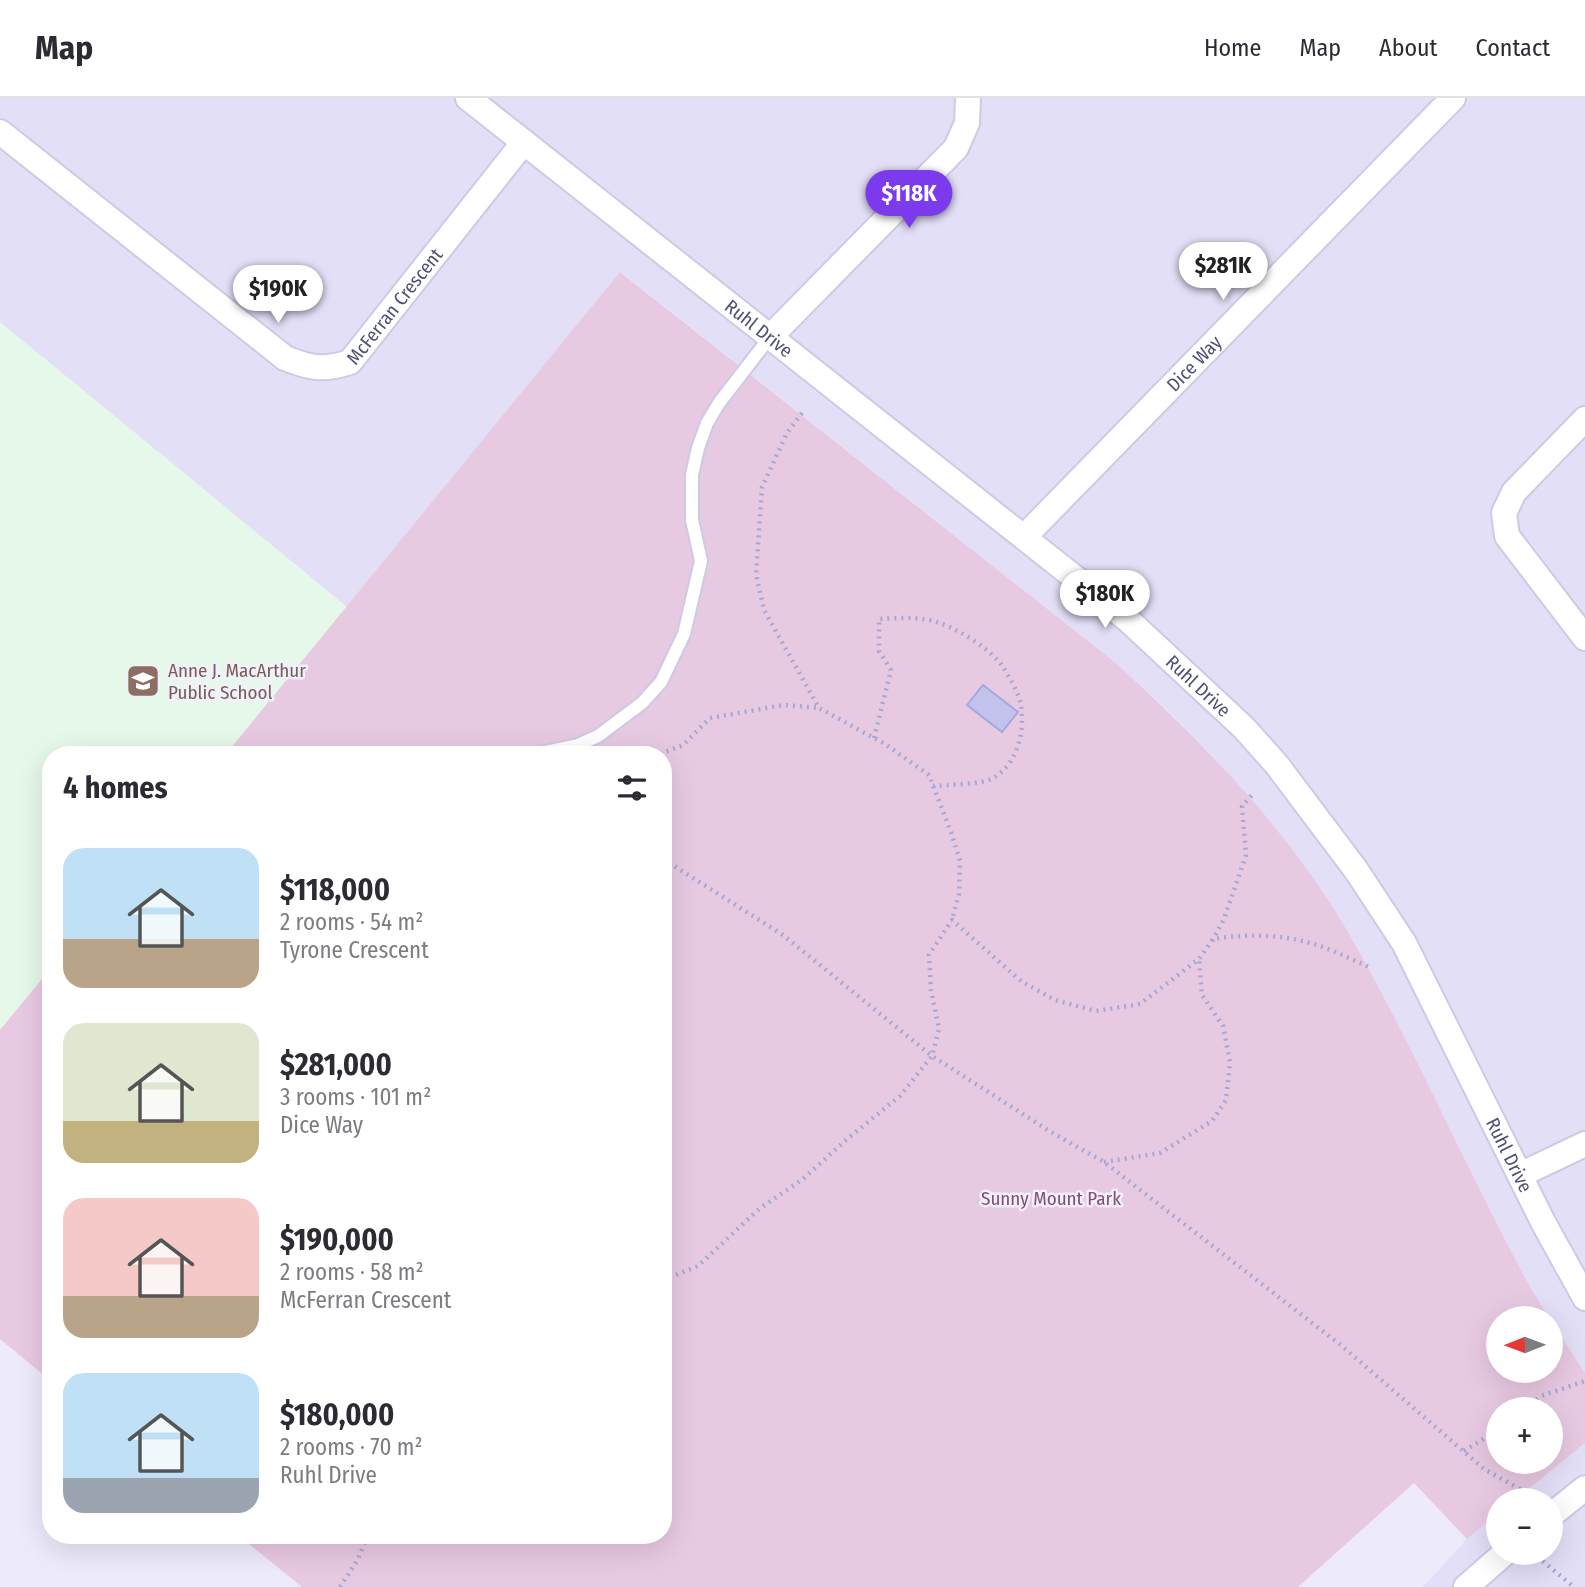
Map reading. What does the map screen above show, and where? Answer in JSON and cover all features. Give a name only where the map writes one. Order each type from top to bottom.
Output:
[{"type":"street","name":"Ruhl Drive","points":[[468,98],[1127,619],[1244,729],[1277,765],[1380,902],[1404,943],[1585,1298]]},
{"type":"street","points":[[770,337],[956,148],[968,123],[968,98]]},
{"type":"street","name":"Dice Way","points":[[1024,537],[1454,98]]},
{"type":"street","name":"McFerran Crescent","points":[[0,132],[285,358],[306,366],[330,369],[350,362],[524,142]]},
{"type":"street","points":[[1585,419],[1514,492],[1504,513],[1507,536],[1585,638]]},
{"type":"street","points":[[1520,1175],[1585,1144]]},
{"type":"street","points":[[1563,1506],[1585,1488]]},
{"type":"street","points":[[1466,1587],[1491,1565]]},
{"type":"lane","points":[[573,746],[598,736],[642,704],[661,682],[684,634],[701,561],[692,520],[692,475],[698,448],[707,423],[719,403],[770,337]]},
{"type":"path","points":[[802,413],[788,433],[762,487],[756,574],[764,610],[819,708]]},
{"type":"path","points":[[874,738],[891,670],[878,651],[879,618],[904,617],[940,622],[970,638],[1002,664],[1021,703],[1022,732],[1018,748],[1009,765],[990,780],[933,786]]},
{"type":"path","points":[[672,749],[683,745],[710,718],[784,705],[819,708],[874,738],[929,775],[960,861],[959,894],[952,920],[929,955],[931,990],[939,1028],[932,1056],[900,1096],[803,1179],[759,1209],[698,1266],[672,1276]]},
{"type":"path","points":[[952,920],[1021,981],[1055,1000],[1096,1012],[1140,1003],[1199,959],[1224,919],[1246,855],[1242,806],[1252,795]]},
{"type":"path","points":[[672,865],[783,935],[932,1056],[1051,1132],[1104,1162],[1342,1346],[1484,1469],[1518,1488]]},
{"type":"path","points":[[1213,939],[1235,935],[1284,938],[1310,943],[1371,968]]},
{"type":"path","points":[[1104,1162],[1160,1153],[1212,1121],[1226,1100],[1230,1062],[1228,1050],[1223,1027],[1202,995],[1199,959]]},
{"type":"path","points":[[1540,1397],[1585,1381]]},
{"type":"path","points":[[1464,1451],[1486,1437]]},
{"type":"path","points":[[340,1587],[357,1562],[364,1544]]},
{"type":"path","points":[[1548,1565],[1574,1587]]},
{"type":"shaded area","points":[[0,98],[1585,98],[1585,1373],[1563,1340],[1563,1306],[1539,1304],[1352,939],[1307,870],[1219,763],[1170,712],[1117,664],[621,272],[347,607],[0,322]]},
{"type":"shaded area","name":"Anne J. MacArthur Public School","points":[[0,322],[347,607],[233,746],[42,746],[42,979],[0,1030]]},
{"type":"shaded area","points":[[1585,1443],[1585,1587],[1423,1587],[1467,1539],[1486,1523],[1486,1565],[1563,1565],[1563,1488],[1530,1488],[1547,1474],[1563,1474],[1563,1461]]},
{"type":"green space","name":"Sunny Mount Park","points":[[620,272],[1117,664],[1215,760],[1276,828],[1329,902],[1370,971],[1511,1251],[1542,1306],[1486,1306],[1486,1383],[1563,1383],[1563,1339],[1585,1373],[1585,1443],[1563,1461],[1563,1397],[1486,1397],[1486,1474],[1547,1474],[1530,1488],[1486,1488],[1486,1523],[1467,1539],[1414,1483],[1298,1587],[302,1587],[249,1544],[672,1544],[672,746],[233,746]]},
{"type":"green space","points":[[42,979],[42,1374],[0,1339],[0,1030]]},
{"type":"building","points":[[983,685],[1018,712],[1002,732],[967,705]]},
{"type":"place","name":"Anne J. MacArthur Public School","points":[[143,681]]}]
